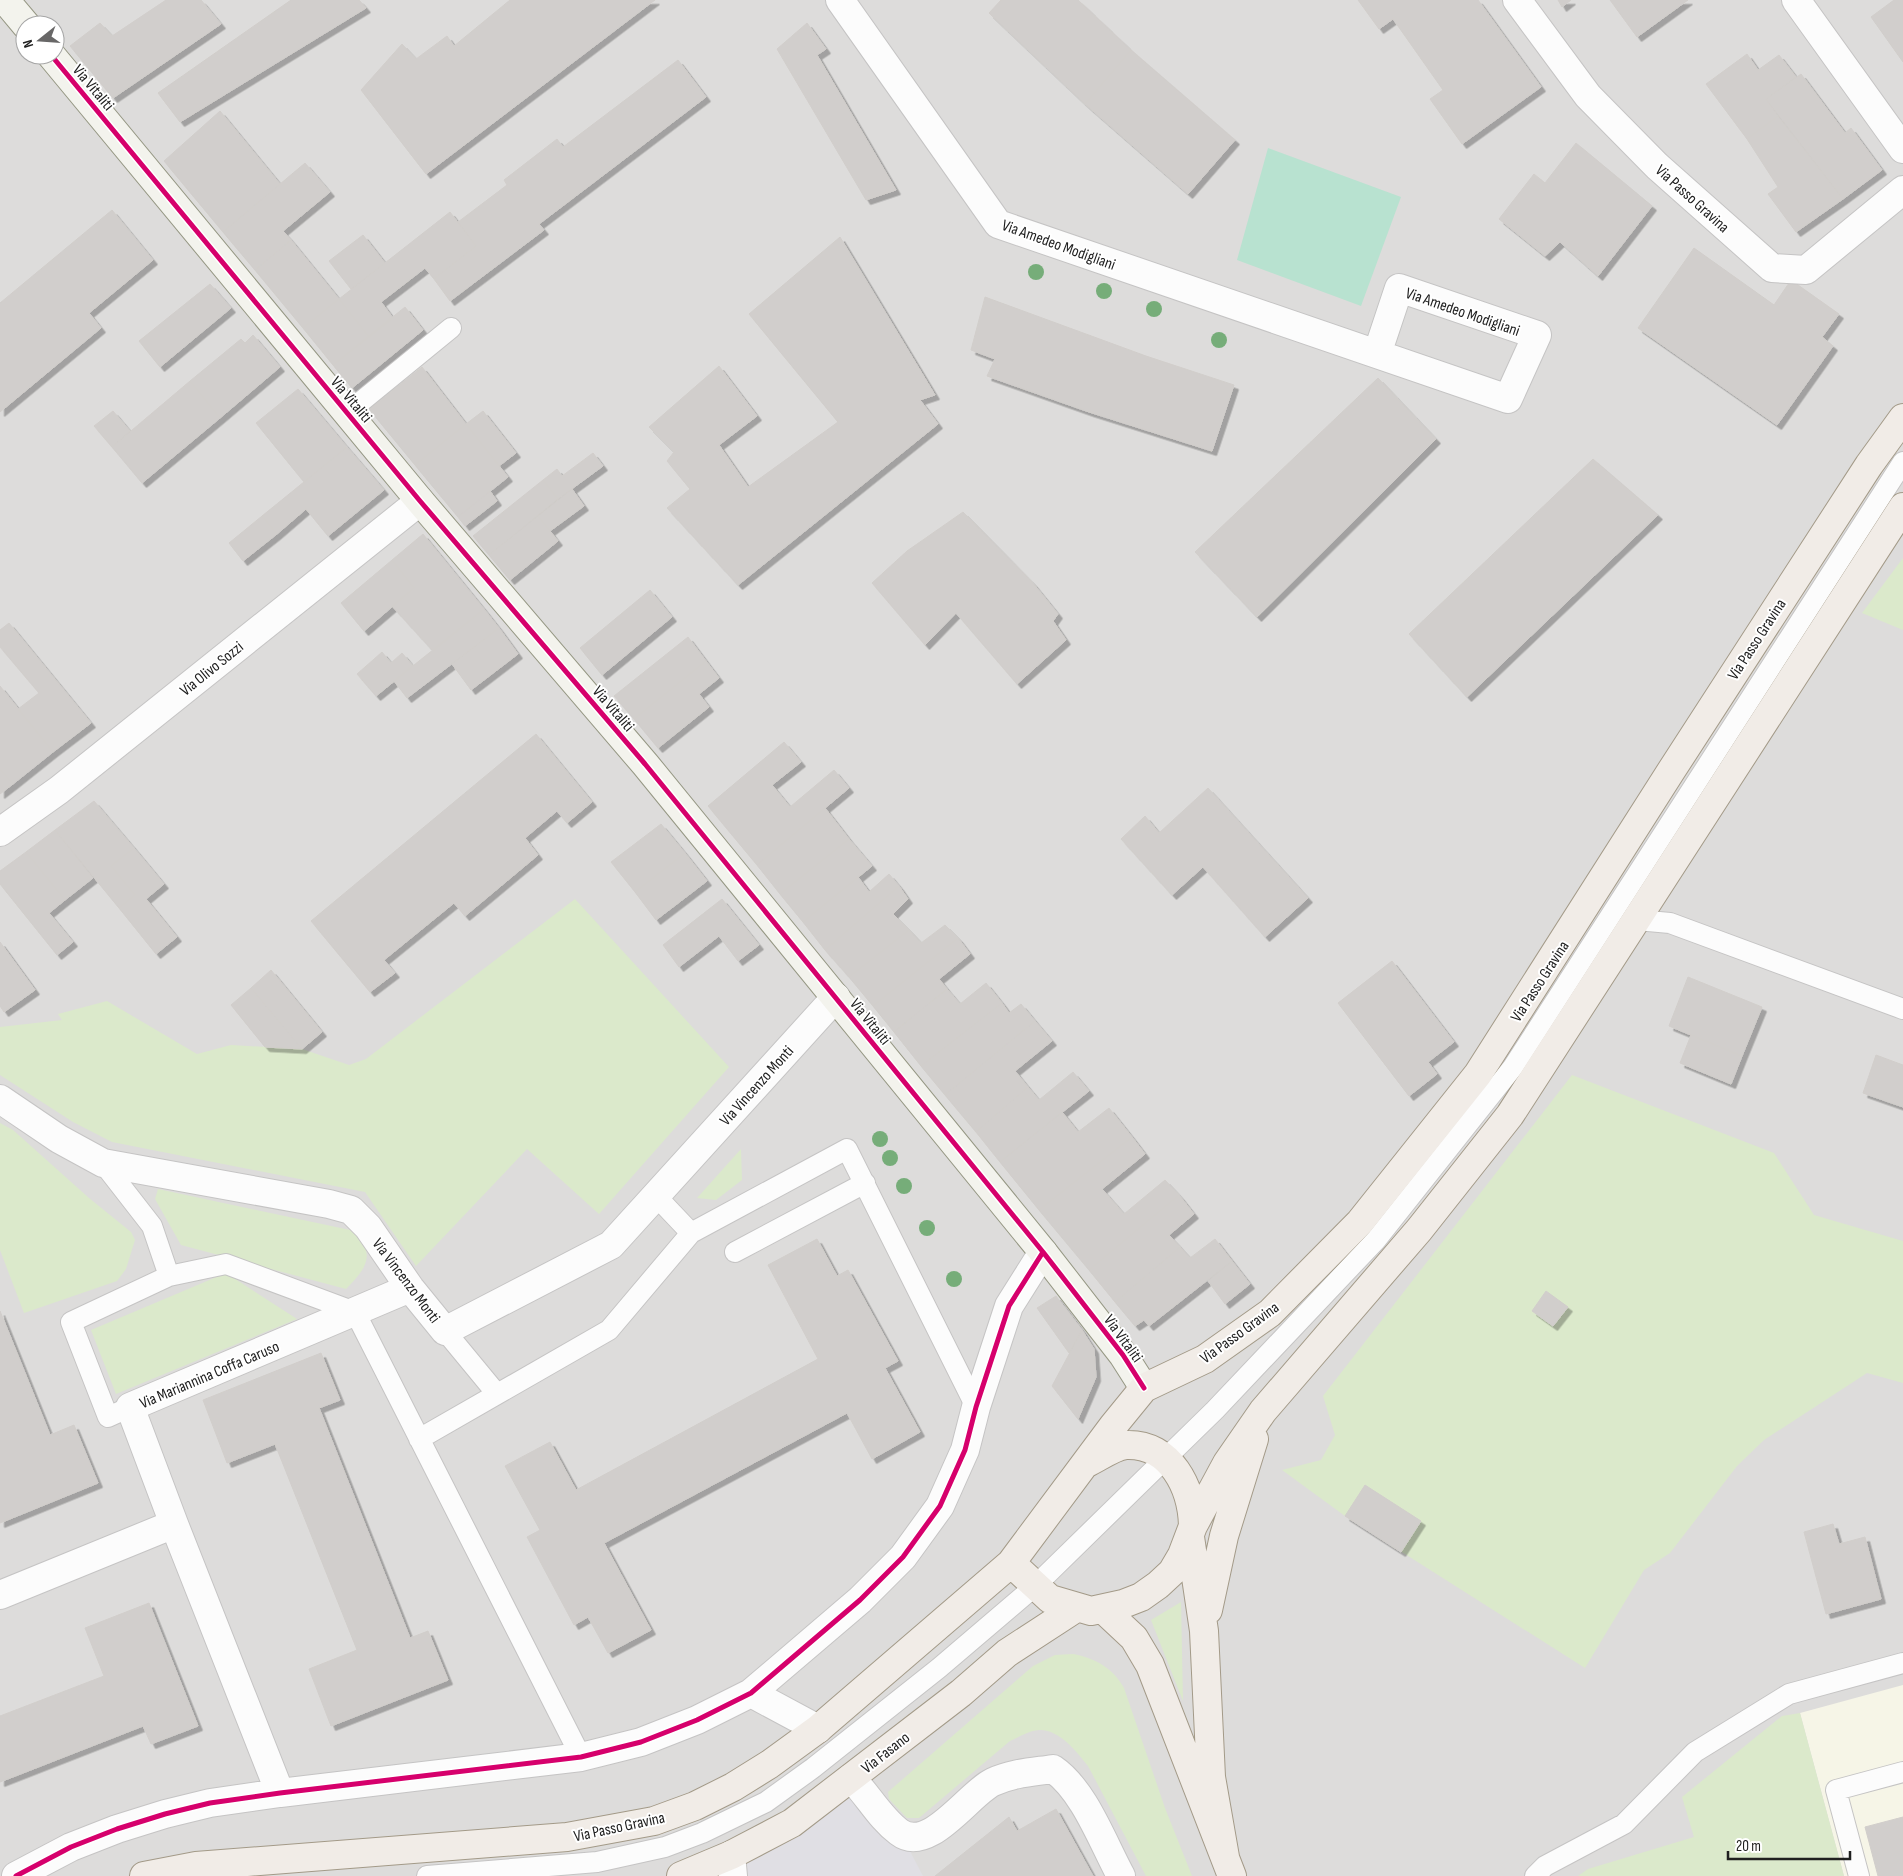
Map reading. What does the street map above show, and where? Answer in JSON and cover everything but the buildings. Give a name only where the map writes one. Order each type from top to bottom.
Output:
[{"type":"main road","name":"Via Passo Gravina","points":[[144,1876],[196,1866],[567,1837],[610,1831],[654,1821],[695,1806],[733,1788],[818,1729],[1011,1563],[1113,1426],[1144,1388],[1205,1358],[1270,1313],[1360,1222],[1478,1074],[1869,465],[1903,418]]},
{"type":"main road","points":[[1011,1563],[1034,1587],[1050,1599],[1076,1608],[1090,1610],[1104,1609],[1142,1597],[1158,1586],[1172,1572],[1227,1463],[1263,1411],[1419,1230],[1510,1115],[1903,508]]},
{"type":"main road","points":[[1204,1631],[1224,1536],[1263,1411]]},
{"type":"main road","points":[[1086,1464],[1125,1445],[1145,1448],[1164,1458],[1180,1474],[1188,1490],[1193,1507],[1192,1531],[1204,1631],[1210,1760],[1229,1866]]},
{"type":"main road","name":"Via Fasano","points":[[682,1876],[732,1866],[792,1823],[961,1693],[1007,1653],[1076,1608]]},
{"type":"main road","points":[[1104,1609],[1134,1638],[1150,1665],[1229,1866]]},
{"type":"street","points":[[5,0],[18,15]]},
{"type":"street","name":"Via Amedeo Modigliani","points":[[840,0],[998,224],[1508,399],[1537,335],[1400,288],[1377,354]]},
{"type":"street","name":"Via Passo Gravina","points":[[1517,0],[1588,96],[1657,166],[1772,268],[1806,270],[1903,190]]},
{"type":"street","points":[[1796,0],[1903,149]]},
{"type":"street","name":"Via Vitaliti","points":[[59,65],[420,501],[645,764],[1042,1252],[1123,1355],[1144,1388]]},
{"type":"street","name":"Via Olivo Sozzi","points":[[0,832],[59,790],[420,501]]},
{"type":"street","name":"Via Vincenzo Monti","points":[[0,1099],[59,1139],[103,1163],[329,1204],[350,1210],[368,1227],[410,1288],[445,1331],[611,1244],[836,997]]},
{"type":"street","points":[[16,1876],[71,1847],[116,1829],[165,1814],[210,1803],[280,1793],[581,1757],[640,1742],[697,1720],[751,1693],[860,1600],[903,1557],[940,1506],[965,1450],[976,1407],[1009,1306],[1042,1252]]},
{"type":"street","name":"Via Mariannina Coffa Caruso","points":[[280,1793],[130,1407],[410,1288]]},
{"type":"street","points":[[0,1595],[174,1524]]},
{"type":"street","points":[[751,1693],[818,1729]]},
{"type":"street","points":[[851,1778],[900,1834],[914,1838],[930,1834],[992,1782],[1013,1774],[1053,1769],[1064,1776],[1076,1793],[1121,1876]]},
{"type":"lane","points":[[347,413],[451,328]]},
{"type":"lane","points":[[427,1876],[597,1862],[665,1847],[702,1833],[766,1802],[813,1768],[939,1668],[1034,1587],[1214,1410],[1376,1240],[1513,1067],[1903,462]]},
{"type":"lane","points":[[1637,920],[1670,924],[1903,1009]]},
{"type":"lane","points":[[419,1439],[609,1330],[691,1233],[847,1148],[976,1407]]},
{"type":"lane","points":[[103,1163],[152,1226],[169,1276]]},
{"type":"lane","points":[[735,1252],[865,1183]]},
{"type":"lane","points":[[655,1196],[691,1233]]},
{"type":"lane","points":[[130,1407],[108,1417],[71,1322],[169,1276],[226,1264],[355,1312],[581,1757]]},
{"type":"lane","points":[[445,1331],[497,1394]]},
{"type":"lane","points":[[1535,1876],[1545,1866],[1624,1824],[1696,1752],[1789,1694],[1903,1663]]},
{"type":"lane","points":[[1859,1876],[1836,1790],[1903,1772]]},
{"type":"shaded area","points":[[0,0],[1903,0],[1903,1876],[0,1876]]},
{"type":"shaded area","points":[[1903,1685],[1903,1876],[1844,1876],[1800,1713]]},
{"type":"shaded area","points":[[851,1778],[901,1834],[923,1876],[733,1876],[731,1855]]},
{"type":"green space","points":[[1268,148],[1401,197],[1361,306],[1237,260]]},
{"type":"green space","points":[[1903,558],[1903,630],[1862,613]]},
{"type":"green space","points":[[575,899],[729,1067],[599,1214],[527,1149],[416,1266],[365,1192],[112,1142],[73,1122],[0,1075],[0,1027],[62,1020],[58,1014],[107,1001],[197,1054],[231,1045],[302,1049],[349,1065],[366,1059]]},
{"type":"green space","points":[[1572,1075],[1774,1153],[1814,1215],[1903,1241],[1903,1383],[1867,1373],[1764,1440],[1737,1466],[1670,1553],[1644,1570],[1585,1668],[1345,1516],[1282,1470],[1321,1460],[1335,1435],[1323,1396]]},
{"type":"green space","points":[[0,1123],[13,1130],[89,1198],[131,1232],[135,1240],[126,1269],[117,1281],[24,1313],[0,1250]]},
{"type":"green space","points":[[741,1149],[742,1180],[716,1200],[697,1198]]},
{"type":"green space","points":[[158,1189],[350,1230],[359,1238],[367,1253],[364,1267],[346,1289],[181,1245],[155,1199]]},
{"type":"green space","points":[[226,1273],[297,1319],[116,1394],[91,1330]]},
{"type":"green space","points":[[1181,1602],[1183,1701],[1151,1620]]},
{"type":"green space","points":[[1073,1654],[1089,1658],[1103,1665],[1120,1681],[1124,1688],[1165,1808],[1192,1876],[1146,1876],[1088,1766],[1067,1743],[1047,1731],[1032,1731],[1010,1741],[919,1818],[907,1818],[889,1799],[888,1792],[1033,1666],[1055,1655]]},
{"type":"green space","points":[[1800,1713],[1844,1876],[1578,1876],[1588,1869],[1694,1837],[1682,1797],[1782,1716]]},
{"type":"cycle path","points":[[59,65],[420,501],[645,764],[1043,1252],[1123,1355],[1144,1388]]},
{"type":"cycle path","points":[[16,1876],[71,1847],[117,1829],[165,1814],[210,1803],[280,1793],[581,1757],[641,1742],[697,1720],[751,1693],[860,1600],[903,1557],[940,1506],[965,1450],[976,1407],[1009,1306],[1043,1252]]}]
